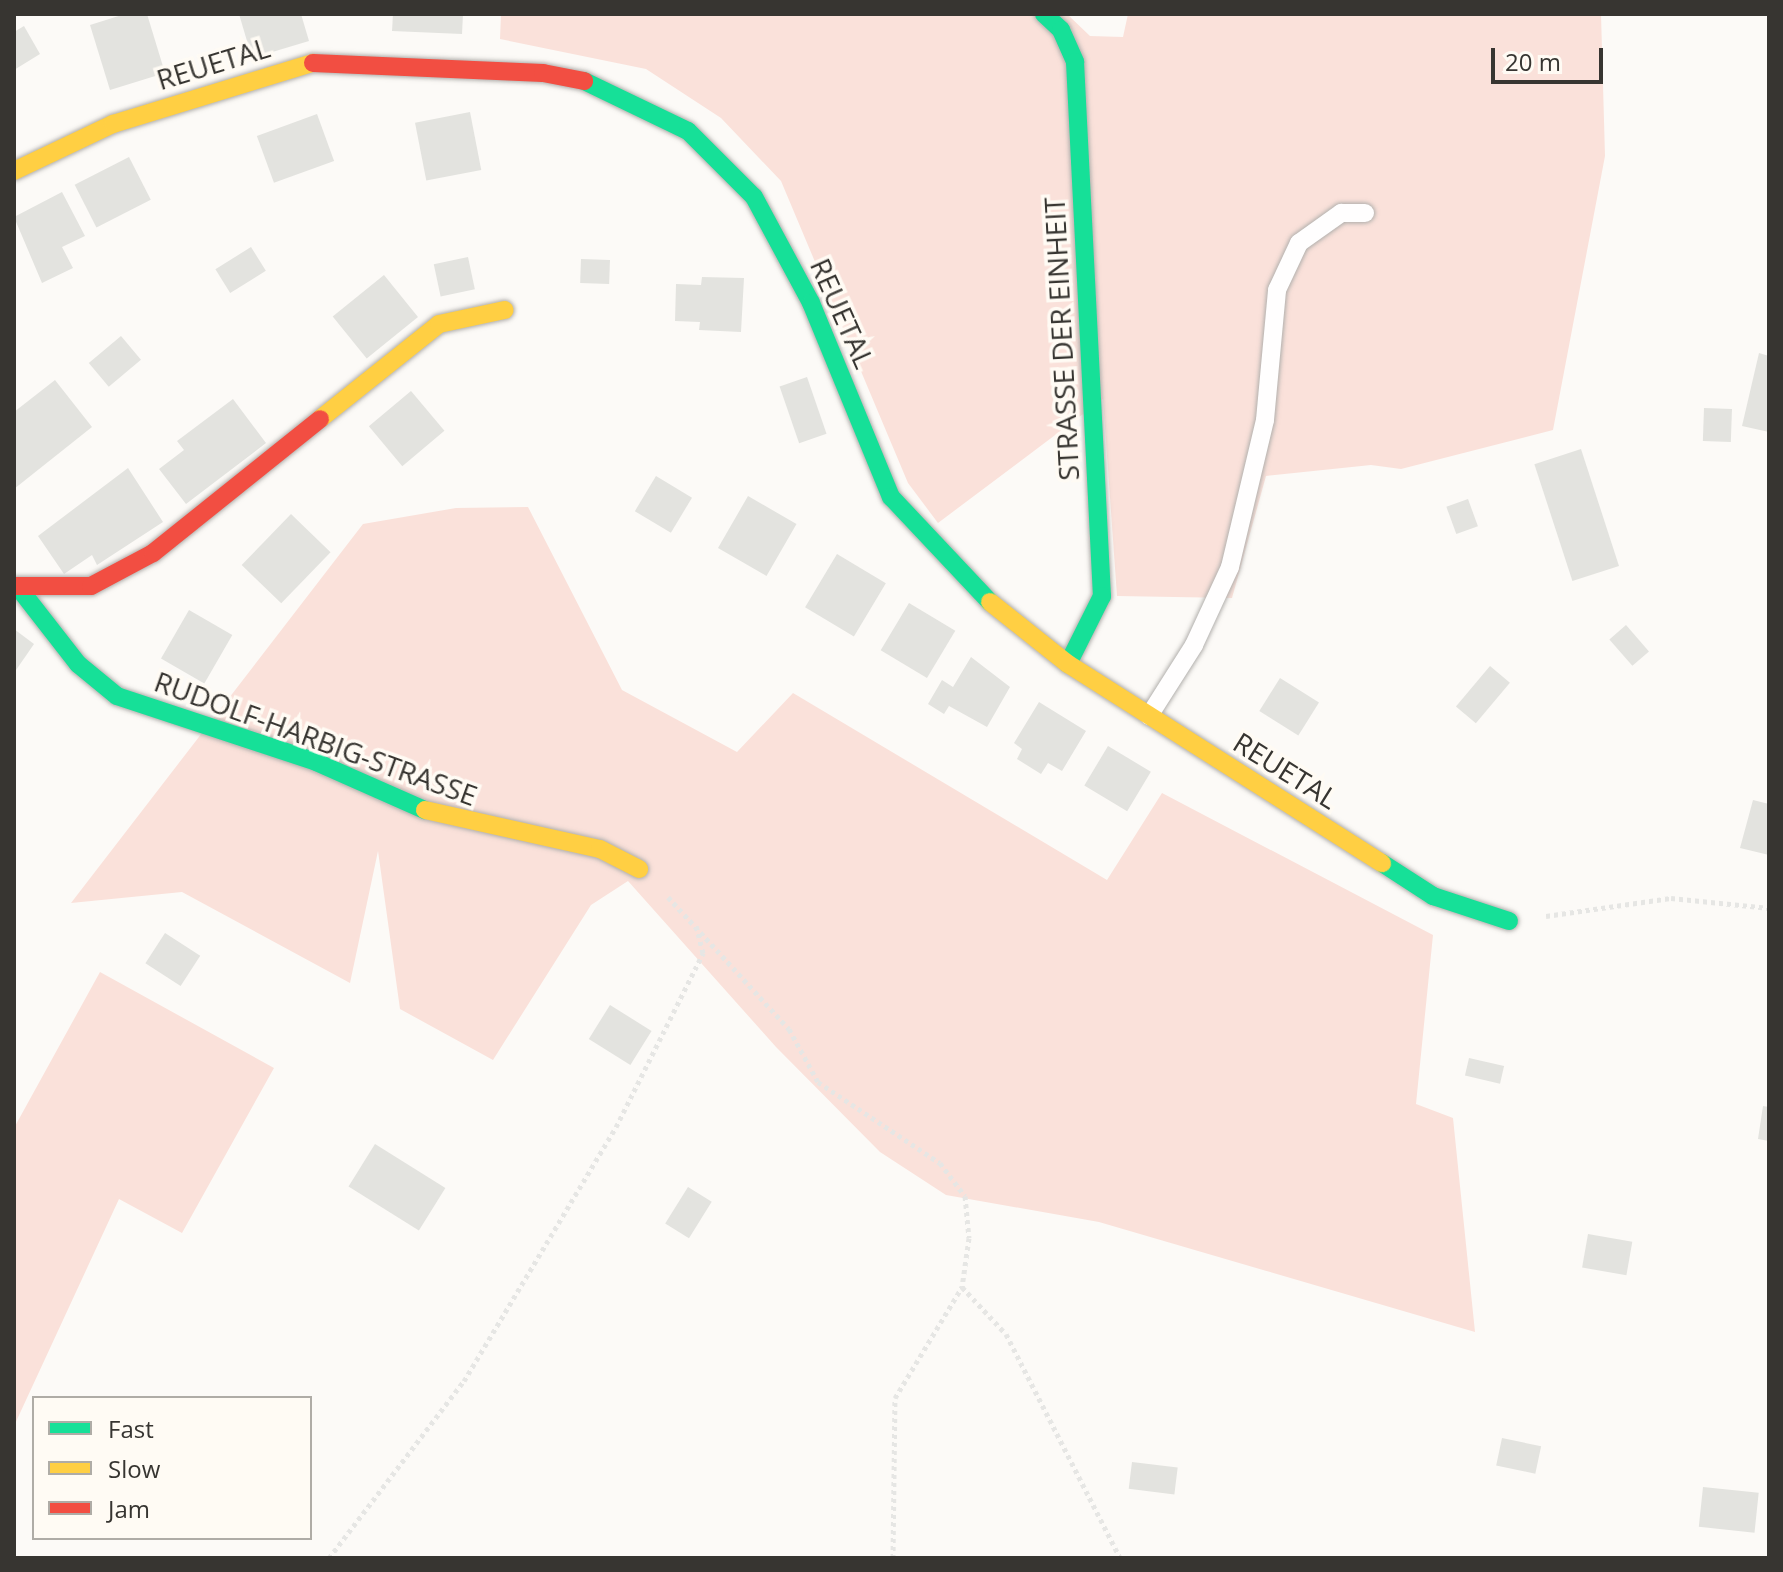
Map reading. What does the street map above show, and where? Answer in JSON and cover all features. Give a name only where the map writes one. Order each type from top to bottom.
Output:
[{"type":"street","name":"STRASSE DER EINHEIT","points":[[1044,14],[1061,30],[1075,62],[1102,596],[1068,664]]},
{"type":"street","name":"REUETAL","points":[[16,171],[113,124],[310,63],[543,73],[600,84],[688,131],[754,197],[811,303],[891,497],[986,599],[1068,664],[1433,896],[1509,921]]},
{"type":"street","name":"RUDOLF-HARBIG-STRASSE","points":[[16,586],[91,586],[153,553],[439,324],[505,310]]},
{"type":"street","name":"RUDOLF-HARBIG-STRASSE","points":[[16,586],[78,664],[117,696],[316,762],[423,810],[600,849],[639,869]]},
{"type":"lane","points":[[1149,716],[1194,645],[1230,567],[1265,420],[1277,290],[1299,243],[1341,213],[1365,213]]},
{"type":"path","points":[[1509,921],[1671,898],[1769,908]]},
{"type":"path","points":[[329,1558],[464,1381],[616,1127],[703,953],[696,924],[789,1029],[818,1082],[940,1163],[965,1196],[969,1238],[962,1287],[895,1398],[893,1558]]},
{"type":"path","points":[[962,1287],[1006,1334],[1120,1558]]},
{"type":"shaded area","points":[[501,14],[1067,14],[1090,36],[1123,37],[1128,14],[1601,14],[1605,156],[1553,430],[1401,469],[1371,465],[1266,476],[1232,598],[1117,596],[1103,399],[938,523],[908,483],[781,181],[721,118],[646,69],[500,39]]},
{"type":"shaded area","points":[[528,507],[622,690],[737,752],[793,693],[1107,880],[1162,793],[1433,935],[1416,1104],[1453,1118],[1475,1332],[1099,1222],[946,1195],[880,1152],[776,1047],[628,881],[591,905],[493,1060],[400,1009],[378,851],[350,983],[182,892],[71,903],[363,524],[456,508]]},
{"type":"shaded area","points":[[100,972],[274,1068],[182,1233],[119,1199],[14,1426],[14,1128]]},
{"type":"building","points":[[125,14],[147,14],[165,73],[110,90],[90,25]]},
{"type":"building","points":[[239,14],[301,14],[309,41],[252,58]]},
{"type":"building","points":[[393,14],[463,14],[462,34],[392,31]]},
{"type":"building","points":[[24,26],[40,54],[14,70],[14,32]]},
{"type":"building","points":[[470,112],[481,170],[426,181],[415,123]]},
{"type":"building","points":[[317,114],[334,161],[274,183],[257,136]]},
{"type":"building","points":[[129,157],[151,200],[96,227],[75,185]]},
{"type":"building","points":[[62,192],[85,236],[62,247],[73,268],[42,283],[14,217]]},
{"type":"building","points":[[251,247],[266,271],[230,293],[215,269]]},
{"type":"building","points":[[468,257],[475,289],[441,297],[434,264]]},
{"type":"building","points":[[581,259],[610,260],[609,284],[580,283]]},
{"type":"building","points":[[384,275],[418,317],[367,359],[333,317]]},
{"type":"building","points":[[702,277],[744,278],[741,332],[699,330],[700,322],[675,321],[676,284],[701,285]]},
{"type":"building","points":[[121,336],[141,360],[109,387],[89,363]]},
{"type":"building","points":[[1759,353],[1769,356],[1769,432],[1742,426]]},
{"type":"building","points":[[807,377],[827,434],[799,443],[780,386]]},
{"type":"building","points":[[55,380],[92,427],[14,489],[14,412]]},
{"type":"building","points":[[411,391],[444,431],[402,466],[369,426]]},
{"type":"building","points":[[233,399],[266,443],[186,504],[159,469],[184,450],[177,441]]},
{"type":"building","points":[[1704,408],[1732,409],[1731,442],[1703,441]]},
{"type":"building","points":[[1581,449],[1619,566],[1572,581],[1534,464]]},
{"type":"building","points":[[128,468],[163,522],[97,565],[92,555],[64,574],[38,536]]},
{"type":"building","points":[[656,476],[692,498],[671,533],[635,511]]},
{"type":"building","points":[[748,496],[796,524],[766,576],[718,548]]},
{"type":"building","points":[[1468,499],[1478,526],[1456,534],[1446,507]]},
{"type":"building","points":[[291,514],[331,552],[281,603],[242,565]]},
{"type":"building","points":[[837,554],[886,583],[854,637],[805,607]]},
{"type":"building","points":[[909,603],[955,631],[927,678],[881,650]]},
{"type":"building","points":[[189,610],[232,635],[204,683],[161,658]]},
{"type":"building","points":[[1626,625],[1649,651],[1632,666],[1609,639]]},
{"type":"building","points":[[14,629],[34,644],[14,673]]},
{"type":"building","points":[[971,657],[1010,687],[987,727],[949,706],[944,714],[928,704],[942,680],[953,687]]},
{"type":"building","points":[[1490,666],[1510,683],[1476,723],[1456,707]]},
{"type":"building","points":[[1280,678],[1319,702],[1298,735],[1259,711]]},
{"type":"building","points":[[1039,702],[1086,731],[1062,771],[1048,763],[1041,774],[1017,759],[1022,749],[1014,743]]},
{"type":"building","points":[[1108,746],[1151,772],[1127,811],[1084,785]]},
{"type":"building","points":[[1753,800],[1769,804],[1769,855],[1740,848]]},
{"type":"building","points":[[165,933],[200,956],[181,986],[145,963]]},
{"type":"building","points":[[610,1005],[652,1031],[630,1065],[589,1039]]},
{"type":"building","points":[[1469,1058],[1504,1066],[1500,1084],[1465,1076]]},
{"type":"building","points":[[1763,1106],[1769,1107],[1769,1141],[1758,1139]]},
{"type":"building","points":[[375,1144],[445,1188],[419,1230],[349,1186]]},
{"type":"building","points":[[688,1187],[712,1202],[689,1238],[665,1223]]},
{"type":"building","points":[[1588,1234],[1632,1242],[1626,1275],[1582,1267]]},
{"type":"building","points":[[1502,1438],[1541,1446],[1535,1474],[1496,1465]]},
{"type":"building","points":[[1132,1462],[1178,1468],[1174,1494],[1129,1489]]},
{"type":"building","points":[[1703,1487],[1759,1493],[1755,1533],[1699,1527]]},
{"type":"traffic: fast","points":[[1044,14],[1061,30],[1075,62],[1102,596],[1068,664]]},
{"type":"traffic: fast","points":[[584,81],[688,131],[754,197],[811,303],[891,497],[990,602]]},
{"type":"traffic: fast","points":[[18,587],[78,664],[117,696],[316,762],[425,810]]},
{"type":"traffic: fast","points":[[1382,863],[1433,896],[1509,921]]},
{"type":"traffic: slow","points":[[14,171],[113,124],[313,63]]},
{"type":"traffic: slow","points":[[320,419],[439,324],[505,310]]},
{"type":"traffic: slow","points":[[990,602],[1068,664],[1382,863]]},
{"type":"traffic: slow","points":[[425,810],[600,849],[639,869]]},
{"type":"traffic: jam","points":[[313,63],[543,73],[584,81]]},
{"type":"traffic: jam","points":[[14,586],[91,586],[153,553],[320,419]]}]
